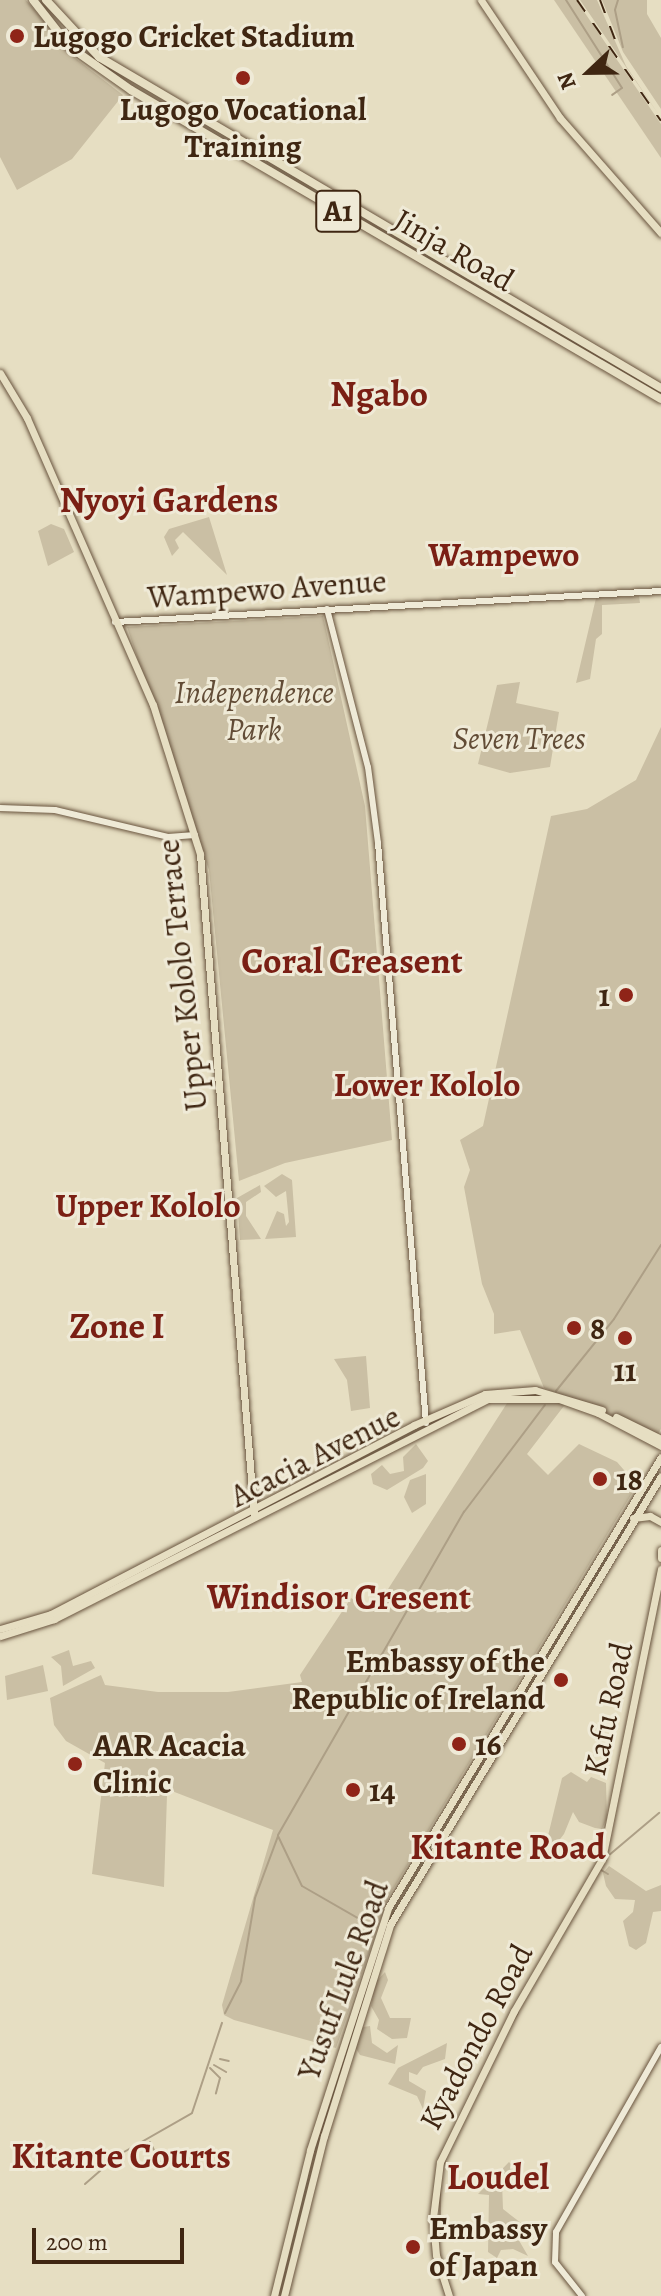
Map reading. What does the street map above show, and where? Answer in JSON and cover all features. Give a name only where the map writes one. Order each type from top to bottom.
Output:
[{"type":"highway","name":"Jinja Road","points":[[33,0],[74,51],[166,112],[661,399]]},
{"type":"highway","name":"Jinja Road","points":[[46,0],[90,50],[291,172],[661,388]]},
{"type":"highway","points":[[166,112],[172,101]]},
{"type":"highway","points":[[286,182],[291,172]]},
{"type":"highway","points":[[557,339],[562,329]]},
{"type":"highway","points":[[598,363],[604,353]]},
{"type":"main road","points":[[481,0],[560,118],[661,233]]},
{"type":"main road","name":"Upper Kololo Terrace","points":[[0,373],[27,418],[153,705],[195,835],[253,1511]]},
{"type":"main road","name":"Acacia Avenue","points":[[0,1629],[51,1614],[485,1394],[535,1390],[578,1398],[661,1439]]},
{"type":"main road","name":"Acacia Avenue","points":[[426,1423],[488,1399],[542,1397],[598,1413],[661,1446]]},
{"type":"main road","name":"Yusuf Lule Road","points":[[274,2296],[299,2190],[378,1934],[407,1874],[661,1457]]},
{"type":"main road","name":"Yusuf Lule Road","points":[[284,2296],[309,2192],[390,1925],[644,1502],[658,1484]]},
{"type":"main road","points":[[644,1502],[650,1516],[661,1522]]},
{"type":"main road","name":"Acacia Avenue","points":[[0,1636],[54,1619],[253,1511]]},
{"type":"main road","points":[[617,1528],[650,1516]]},
{"type":"main road","points":[[634,1520],[647,1520],[661,1528]]},
{"type":"main road","points":[[661,1550],[661,1558]]},
{"type":"main road","name":"Kafu Road","points":[[602,1859],[661,1569]]},
{"type":"main road","points":[[568,1607],[576,1615]]},
{"type":"main road","name":"Kyadondo Road","points":[[449,2296],[436,2255],[433,2218],[447,2142],[514,2011],[602,1859]]},
{"type":"main road","points":[[407,1874],[415,1879]]},
{"type":"main road","points":[[299,2190],[309,2192]]},
{"type":"street","name":"Wampewo Avenue","points":[[115,622],[661,591]]},
{"type":"street","points":[[327,609],[368,767],[378,843],[426,1423]]},
{"type":"street","points":[[0,808],[55,810],[168,837],[195,835]]},
{"type":"street","points":[[646,1482],[658,1484],[661,1494]]},
{"type":"street","points":[[582,2296],[553,2257],[556,2232],[661,2047]]},
{"type":"green space","points":[[0,0],[26,0],[75,58],[123,95],[72,159],[17,190],[0,157]]},
{"type":"green space","points":[[554,0],[576,0],[661,124],[661,158]]},
{"type":"green space","points":[[580,0],[597,0],[626,66],[661,118]]},
{"type":"green space","points":[[602,0],[647,0],[647,14],[661,38],[661,109],[623,52]]},
{"type":"green space","points":[[209,517],[227,575],[183,532],[175,540],[179,548],[172,556],[164,537],[169,529]]},
{"type":"green space","points":[[51,524],[64,529],[74,552],[48,566],[38,531]]},
{"type":"green space","points":[[639,596],[640,603],[602,605],[602,634],[596,639],[590,679],[576,683],[596,598]]},
{"type":"green space","name":"Independence Park","points":[[323,616],[365,806],[392,1140],[285,1163],[239,1181],[209,870],[127,627]]},
{"type":"green space","name":"Seven Trees","points":[[520,682],[516,703],[559,712],[550,767],[510,773],[478,764],[497,685]]},
{"type":"green space","points":[[661,727],[661,1429],[658,1434],[544,1388],[520,1330],[494,1334],[494,1314],[482,1284],[464,1187],[470,1170],[460,1140],[483,1126],[551,816],[587,809],[636,780]]},
{"type":"green space","points":[[282,1174],[292,1180],[296,1237],[265,1239],[277,1211],[284,1214],[286,1226],[289,1222],[286,1191],[276,1197],[264,1186]]},
{"type":"green space","points":[[260,1185],[261,1192],[246,1202],[246,1216],[261,1239],[240,1240],[237,1198]]},
{"type":"green space","points":[[366,1356],[370,1408],[351,1411],[347,1380],[334,1359]]},
{"type":"green space","points":[[511,1397],[567,1402],[527,1454],[548,1475],[579,1444],[617,1462],[637,1485],[389,1896],[336,2048],[234,2020],[224,2015],[222,2005],[273,1830],[146,1781],[167,1795],[164,1887],[92,1874],[105,1763],[66,1741],[54,1725],[50,1698],[101,1675],[105,1685],[158,1692],[228,1692],[302,1682],[300,1675],[351,1598],[374,1611]]},
{"type":"green space","points":[[416,1444],[428,1461],[423,1468],[387,1490],[373,1484],[371,1474],[382,1465],[390,1474],[404,1471],[403,1457]]},
{"type":"green space","points":[[426,1474],[426,1504],[412,1513],[404,1497],[410,1480]]},
{"type":"green space","points":[[69,1650],[73,1666],[91,1661],[95,1668],[63,1686],[61,1666],[51,1657]]},
{"type":"green space","points":[[43,1665],[48,1691],[7,1700],[5,1676]]},
{"type":"green space","points":[[571,1772],[587,1782],[591,1777],[606,1783],[607,1818],[602,1829],[595,1828],[579,1822],[573,1812],[557,1843],[546,1844],[562,1778]]},
{"type":"green space","points":[[609,1866],[646,1891],[661,1885],[661,1911],[653,1912],[646,1943],[636,1950],[629,1946],[623,1921],[633,1912],[635,1900],[615,1899],[606,1886],[603,1873]]},
{"type":"green space","points":[[385,1972],[388,1980],[381,1998],[390,2018],[411,2018],[407,2038],[392,2039],[377,2029],[379,2020],[371,2006],[375,1983]]},
{"type":"green space","points":[[370,2026],[372,2043],[387,2053],[398,2045],[395,2064],[360,2055],[355,2047],[363,2027]]},
{"type":"green space","points":[[447,2043],[445,2059],[423,2067],[417,2075],[409,2072],[409,2081],[426,2091],[423,2109],[417,2096],[388,2084],[398,2068]]},
{"type":"green space","points":[[509,2162],[519,2173],[517,2179],[502,2182],[503,2209],[521,2223],[517,2237],[528,2256],[513,2249],[501,2250],[497,2258],[488,2252],[489,2195],[478,2194]]},
{"type":"waterway","points":[[566,0],[622,88],[612,95]]},
{"type":"waterway","points":[[618,0],[615,10],[623,47]]},
{"type":"waterway","points":[[556,1391],[614,1319],[661,1245]]},
{"type":"waterway","points":[[278,1835],[464,1512],[545,1405]]},
{"type":"waterway","points":[[608,1856],[659,1813]]},
{"type":"waterway","points":[[278,1836],[302,1886],[375,1928]]},
{"type":"waterway","points":[[225,2013],[241,1981],[255,1898],[278,1836]]},
{"type":"waterway","points":[[601,1870],[608,1874]]},
{"type":"waterway","points":[[590,1886],[599,1871]]},
{"type":"waterway","points":[[511,2024],[518,2013]]},
{"type":"waterway","points":[[85,2184],[117,2156],[192,2113],[222,2023]]},
{"type":"waterway","points":[[220,2059],[229,2061]]},
{"type":"waterway","points":[[214,2065],[226,2072]]},
{"type":"waterway","points":[[210,2068],[220,2078],[216,2093]]},
{"type":"waterway","points":[[150,2142],[163,2169]]},
{"type":"waterway","points":[[442,2170],[446,2157]]},
{"type":"waterway","points":[[440,2190],[440,2234]]},
{"type":"railway","points":[[577,0],[661,121]]},
{"type":"railway","points":[[600,0],[617,45]]},
{"type":"place","name":"Lugogo Cricket Stadium","points":[[17,36]]},
{"type":"place","name":"Lugogo Vocational Training","points":[[243,78]]},
{"type":"place","name":"1","points":[[626,995]]},
{"type":"place","name":"8","points":[[574,1328]]},
{"type":"place","name":"11","points":[[625,1338]]},
{"type":"place","name":"18","points":[[600,1479]]},
{"type":"place","name":"Embassy of the Republic of Ireland","points":[[561,1680]]},
{"type":"place","name":"16","points":[[459,1744]]},
{"type":"place","name":"AAR Acacia Clinic","points":[[75,1764]]},
{"type":"place","name":"14","points":[[353,1790]]},
{"type":"place","name":"Embassy of Japan","points":[[413,2247]]},
{"type":"district","name":"Ngabo","points":[[379,394]]},
{"type":"district","name":"Nyoyi Gardens","points":[[169,500]]},
{"type":"district","name":"Wampewo","points":[[504,555]]},
{"type":"district","name":"Coral Creasent","points":[[352,961]]},
{"type":"district","name":"Lower Kololo","points":[[427,1085]]},
{"type":"district","name":"Upper Kololo","points":[[148,1206]]},
{"type":"district","name":"Zone I","points":[[117,1326]]},
{"type":"district","name":"Windisor Cresent","points":[[339,1597]]},
{"type":"district","name":"Kitante Road","points":[[508,1847]]},
{"type":"district","name":"Kitante Courts","points":[[121,2156]]},
{"type":"district","name":"Loudel","points":[[498,2177]]}]
